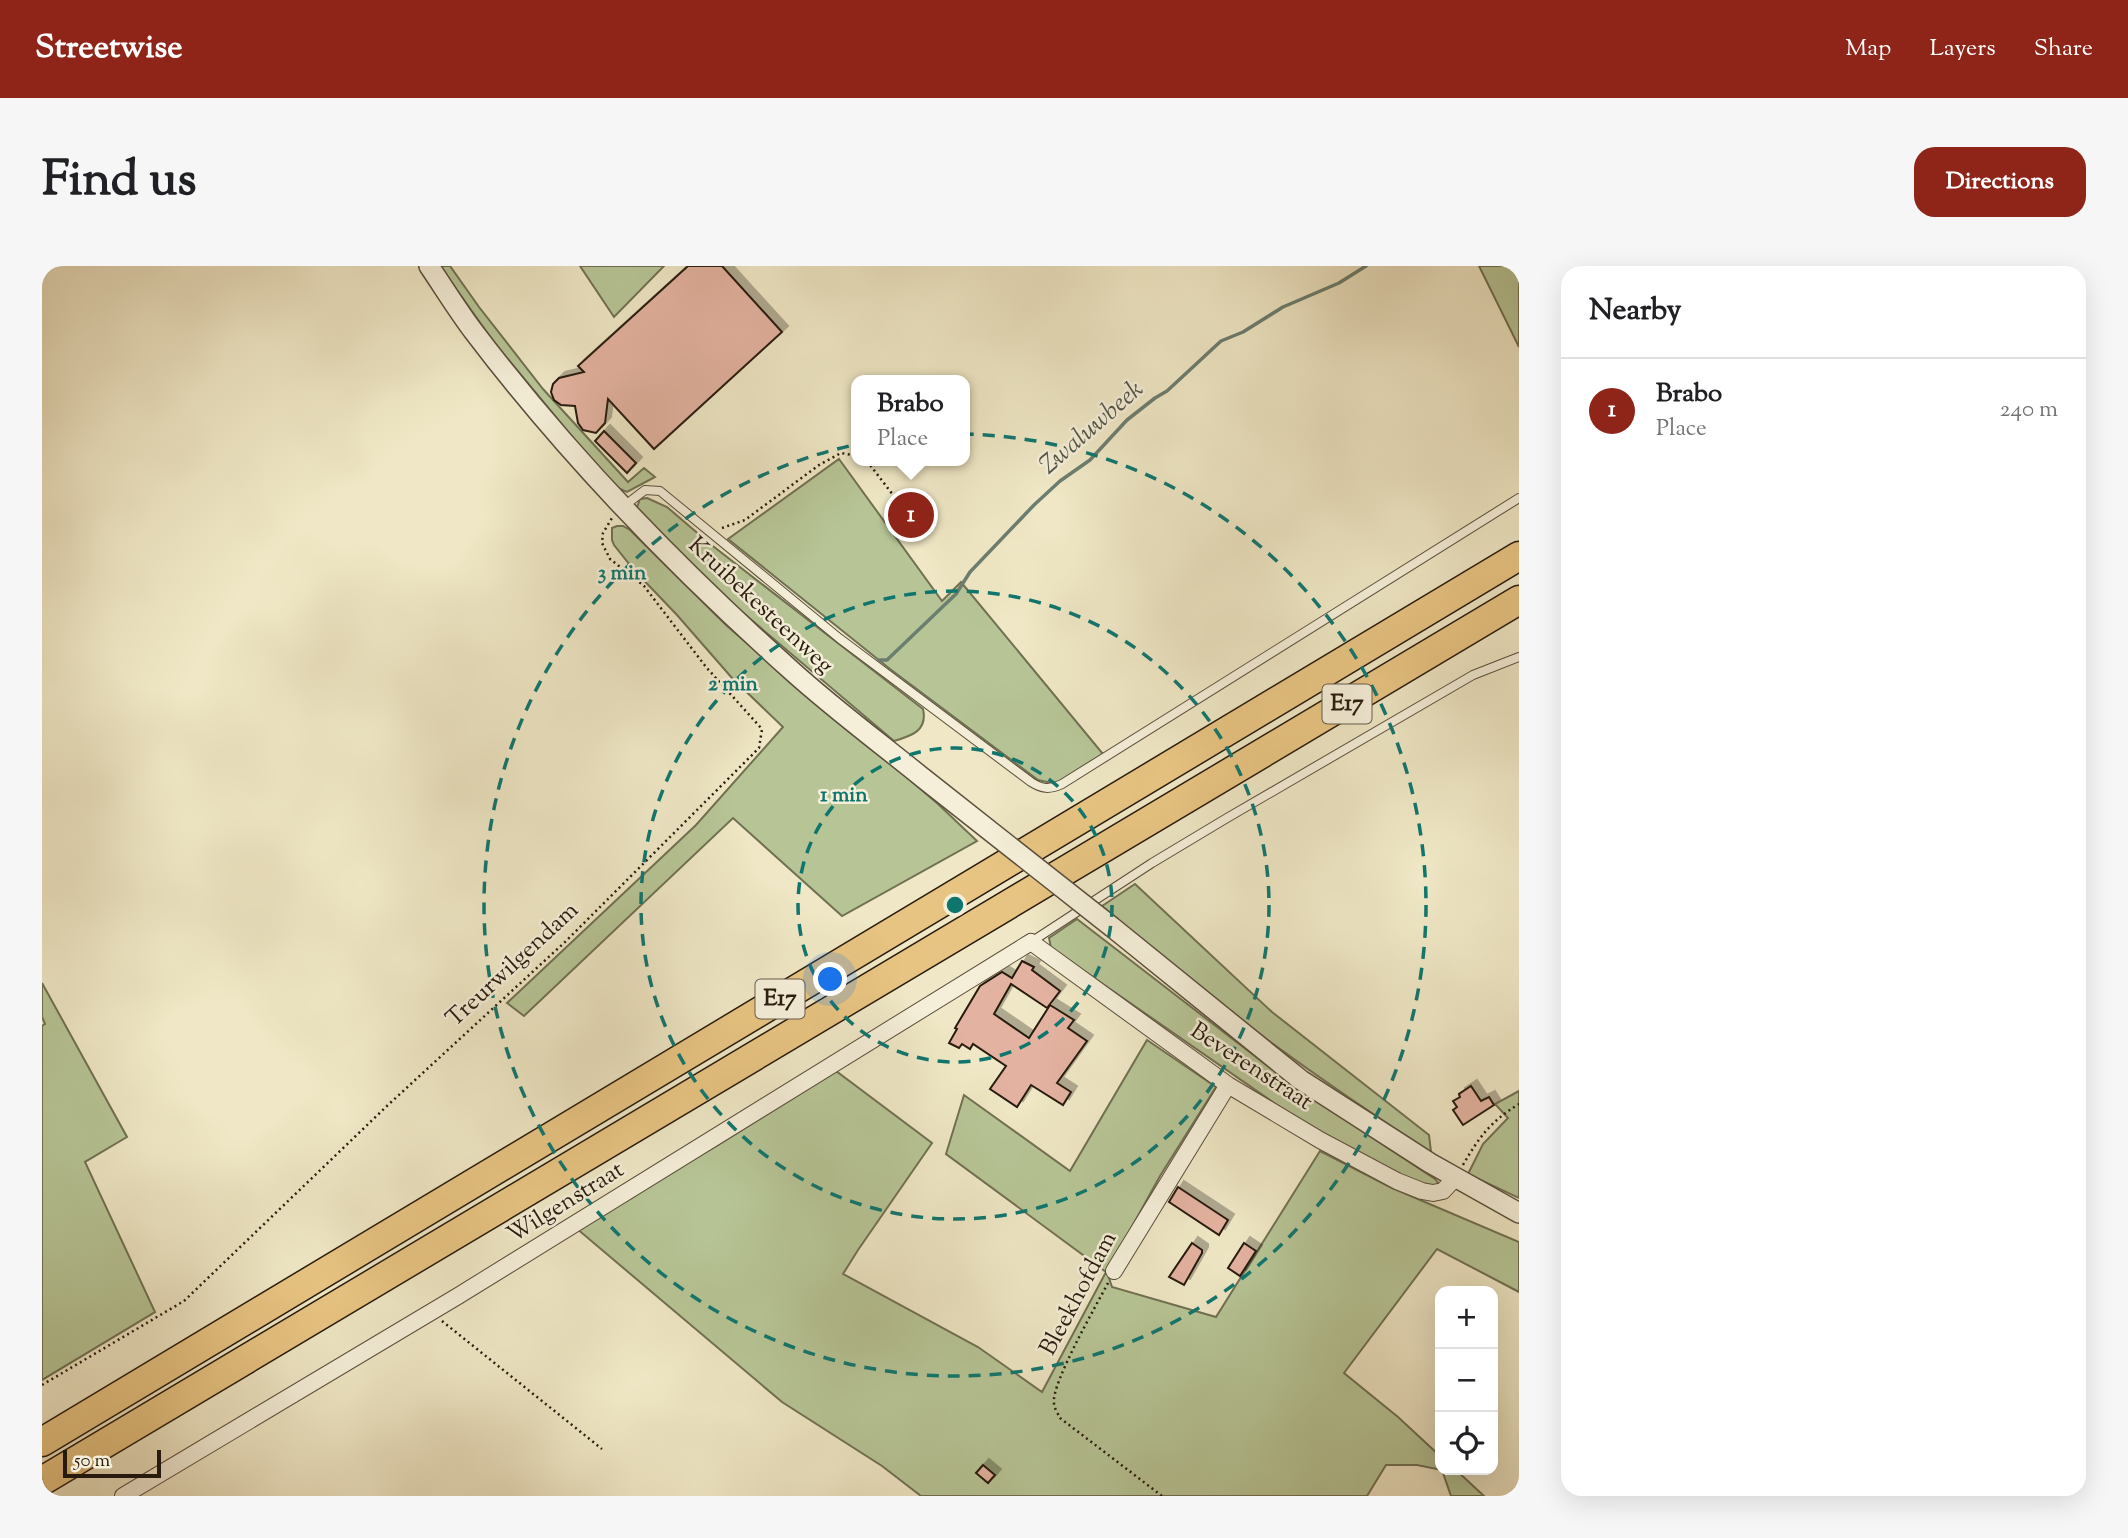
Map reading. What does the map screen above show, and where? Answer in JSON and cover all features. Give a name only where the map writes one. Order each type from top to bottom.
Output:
[{"type":"highway","name":"E17","points":[[42,1442],[1519,556]]},
{"type":"highway","name":"E17","points":[[42,1481],[1519,600]]},
{"type":"highway","points":[[1472,629],[1519,614]]},
{"type":"street","name":"Kruibekesteenweg","points":[[429,266],[472,330],[544,421],[622,508],[705,592],[794,673],[1112,927]]},
{"type":"street","name":"Beverenstraat","points":[[1112,927],[1301,1080],[1455,1178],[1519,1213]]},
{"type":"street","name":"Beverenstraat","points":[[1031,942],[1228,1086],[1320,1140],[1397,1181],[1422,1191],[1443,1191],[1455,1178]]},
{"type":"street","name":"Wilgenstraat","points":[[123,1496],[431,1312],[1031,942]]},
{"type":"street","name":"Bleekhofdam","points":[[1114,1271],[1228,1086]]},
{"type":"lane","points":[[622,508],[645,490],[660,491],[839,638],[1031,782],[1040,788],[1048,789],[1062,784],[1519,498]]},
{"type":"lane","points":[[1031,942],[1227,818],[1473,675],[1519,657]]},
{"type":"path","points":[[709,533],[745,520],[819,465],[841,453],[851,455]]},
{"type":"path","points":[[871,466],[901,503]]},
{"type":"path","name":"Treurwilgendam","points":[[42,1385],[184,1301],[388,1105],[565,942],[759,748],[762,729],[706,667],[644,586],[610,559],[605,551],[603,533],[606,525],[622,508]]},
{"type":"path","points":[[1455,1178],[1476,1142],[1488,1128],[1519,1104]]},
{"type":"path","name":"Bleekhofdam","points":[[1114,1271],[1080,1335],[1057,1386],[1053,1402],[1060,1418],[1162,1496]]},
{"type":"path","points":[[431,1312],[602,1449]]},
{"type":"green space","points":[[440,266],[450,266],[543,389],[628,482],[644,468],[655,477],[627,492],[608,480],[493,341]]},
{"type":"green space","points":[[580,266],[664,266],[614,317]]},
{"type":"green space","points":[[1479,266],[1519,266],[1519,347]]},
{"type":"green space","points":[[839,459],[942,601],[961,582],[1103,754],[1056,784],[1038,780],[890,669],[728,539]]},
{"type":"green space","points":[[647,498],[667,507],[709,543],[923,709],[921,727],[894,741],[722,595],[636,510],[640,499]]},
{"type":"green space","points":[[617,526],[630,530],[726,625],[820,707],[872,747],[977,841],[842,916],[733,818],[524,1016],[507,1003],[696,825],[783,727],[732,678],[634,570],[612,540],[612,528]]},
{"type":"green space","points":[[1135,884],[1272,1012],[1429,1135],[1431,1152],[1262,1036],[1180,973],[1102,906]]},
{"type":"green space","points":[[1077,919],[1291,1084],[1439,1184],[1435,1187],[1412,1181],[1310,1128],[1051,948],[1049,938]]},
{"type":"green space","points":[[42,983],[127,1137],[85,1162],[155,1312],[42,1380],[42,1026],[45,1024],[42,1017]]},
{"type":"green space","points":[[1147,1040],[1216,1087],[1160,1176],[1107,1272],[1112,1287],[1216,1317],[1320,1151],[1392,1188],[1519,1242],[1519,1292],[1437,1249],[1344,1373],[1435,1451],[1435,1469],[1417,1465],[1386,1465],[1367,1496],[921,1496],[882,1466],[782,1402],[576,1228],[718,1145],[836,1071],[932,1143],[843,1274],[978,1347],[1042,1392],[1106,1272],[946,1154],[964,1095],[1070,1171]]},
{"type":"green space","points":[[1519,1091],[1519,1198],[1468,1174],[1483,1144],[1508,1118],[1495,1104]]},
{"type":"green space","points":[[1444,1475],[1461,1475],[1484,1496],[1451,1496]]},
{"type":"building","points":[[688,266],[722,266],[782,332],[654,449],[608,399],[605,423],[596,433],[583,430],[578,423],[575,406],[561,405],[554,400],[551,392],[553,384],[559,378],[584,372],[578,366]]},
{"type":"building","points":[[604,431],[636,463],[627,473],[595,441]]},
{"type":"building","points":[[1022,961],[1034,967],[1032,970],[1060,991],[1047,1008],[1011,984],[994,1014],[1029,1038],[1050,1005],[1074,1020],[1068,1028],[1087,1041],[1057,1083],[1071,1092],[1063,1105],[1031,1085],[1017,1107],[990,1089],[1006,1066],[973,1044],[970,1049],[962,1044],[959,1048],[949,1043],[980,986],[1002,972],[1012,978]]},
{"type":"building","points":[[1471,1086],[1481,1101],[1489,1097],[1494,1105],[1463,1125],[1453,1110],[1457,1107],[1453,1101]]},
{"type":"building","points":[[1178,1187],[1228,1220],[1219,1235],[1169,1202]]},
{"type":"building","points":[[1192,1243],[1202,1250],[1202,1253],[1184,1285],[1169,1277]]},
{"type":"building","points":[[1244,1243],[1256,1251],[1240,1276],[1228,1268]]},
{"type":"building","points":[[983,1465],[995,1475],[988,1483],[976,1473]]},
{"type":"waterway","name":"Zwaluwbeek","points":[[879,660],[887,660],[956,594],[970,572],[1034,505],[1060,481],[1090,460],[1127,420],[1167,391],[1221,341],[1243,332],[1283,307],[1339,283],[1366,266]]},
{"type":"place","name":"Brabo","points":[[911,515]]}]
